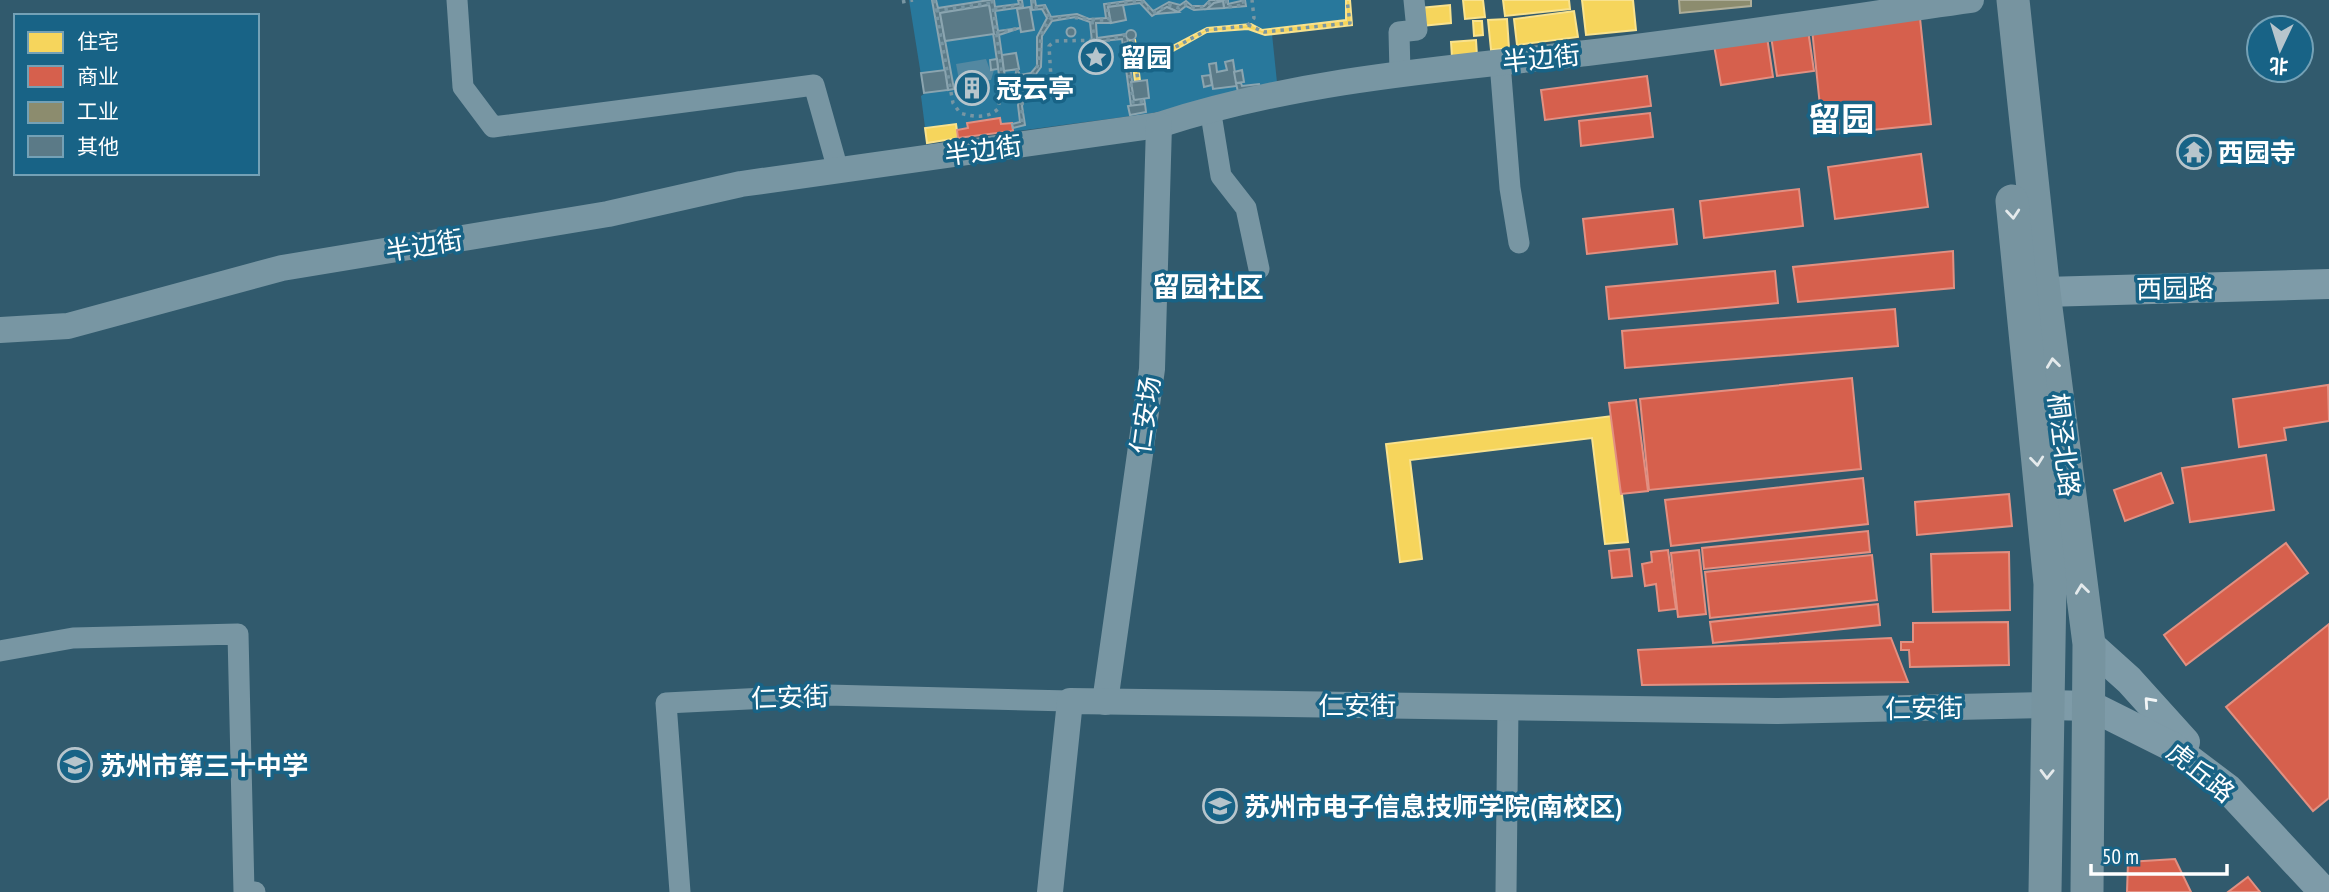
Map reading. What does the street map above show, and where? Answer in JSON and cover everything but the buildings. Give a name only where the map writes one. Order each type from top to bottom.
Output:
[{"type":"main road","name":"桐泾北路","points":[[1993,0],[2033,294],[2090,644],[2087,892]]},
{"type":"main road","name":"桐泾北路","points":[[2014,0],[2050,584],[2045,892]]},
{"type":"main road","name":"西园路","points":[[2033,294],[2329,284]]},
{"type":"main road","points":[[2090,644],[2129,680],[2228,789]]},
{"type":"main road","name":"虎丘路","points":[[2048,705],[2091,706],[2151,733],[2228,789],[2324,892]]},
{"type":"street","points":[[457,0],[463,87],[493,127],[814,85],[838,170]]},
{"type":"street","points":[[1400,73],[1399,32],[1417,30],[1413,0]]},
{"type":"street","name":"半边街","points":[[0,331],[68,326],[282,268],[607,214],[741,184],[1159,125],[1210,108],[1400,73],[1677,42],[1970,0]]},
{"type":"street","points":[[1500,63],[1510,188],[1519,243]]},
{"type":"street","points":[[1210,108],[1221,176],[1246,208],[1259,269]]},
{"type":"street","name":"仁安场","points":[[1105,702],[1152,369],[1159,125]]},
{"type":"street","points":[[0,651],[73,638],[238,634],[244,892],[255,892]]},
{"type":"street","name":"仁安街","points":[[680,892],[666,703],[827,695],[1776,712],[2048,705]]},
{"type":"street","points":[[1050,892],[1070,701]]},
{"type":"street","points":[[1506,892],[1508,706]]},
{"type":"path","points":[[902,2],[914,0]]},
{"type":"path","points":[[934,0],[953,103],[960,113],[983,119],[998,110],[1003,80],[992,4]]},
{"type":"path","points":[[936,11],[992,4],[1021,5],[1021,0]]},
{"type":"path","points":[[1033,0],[1034,8],[1044,7],[1050,19]]},
{"type":"path","points":[[1050,19],[1076,15],[1092,21],[1108,20],[1106,5],[1141,1],[1153,13],[1169,5],[1179,9],[1186,4],[1192,8],[1206,8],[1216,0]]},
{"type":"path","points":[[1226,0],[1227,7],[1244,5],[1243,0]]},
{"type":"path","points":[[1248,25],[1254,18],[1252,0]]},
{"type":"path","points":[[1134,54],[1172,49],[1207,30],[1248,25],[1264,32],[1350,23],[1347,0]]},
{"type":"path","points":[[1003,80],[1033,75],[1039,67],[1041,34],[1050,19]]},
{"type":"path","points":[[1092,21],[1094,40]]},
{"type":"path","points":[[996,33],[1020,29]]},
{"type":"path","points":[[1022,100],[1039,97],[1048,87],[1051,78],[1050,43],[1125,36],[1133,102],[1144,101]]},
{"type":"path","points":[[1133,40],[1138,81]]},
{"type":"path","points":[[1013,126],[1022,124],[1024,94],[1016,92],[1017,69]]},
{"type":"shaded area","name":"留园","points":[[909,0],[1350,0],[1352,25],[1272,34],[1278,92],[1146,114],[927,143],[921,96],[924,94]]},
{"type":"shaded area","points":[[986,59],[990,70],[994,70],[991,80],[959,80],[956,64]]},
{"type":"place","name":"留园","points":[[1096,57]]},
{"type":"place","name":"冠云亭","points":[[972,88]]},
{"type":"place","name":"西园寺","points":[[2194,152]]},
{"type":"place","name":"苏州市第三十中学","points":[[75,765]]},
{"type":"place","name":"苏州市电子信息技师学院(南校区)","points":[[1220,806]]},
{"type":"district","name":"留园","points":[[1841,118]]},
{"type":"district","name":"留园社区","points":[[1208,286]]}]
